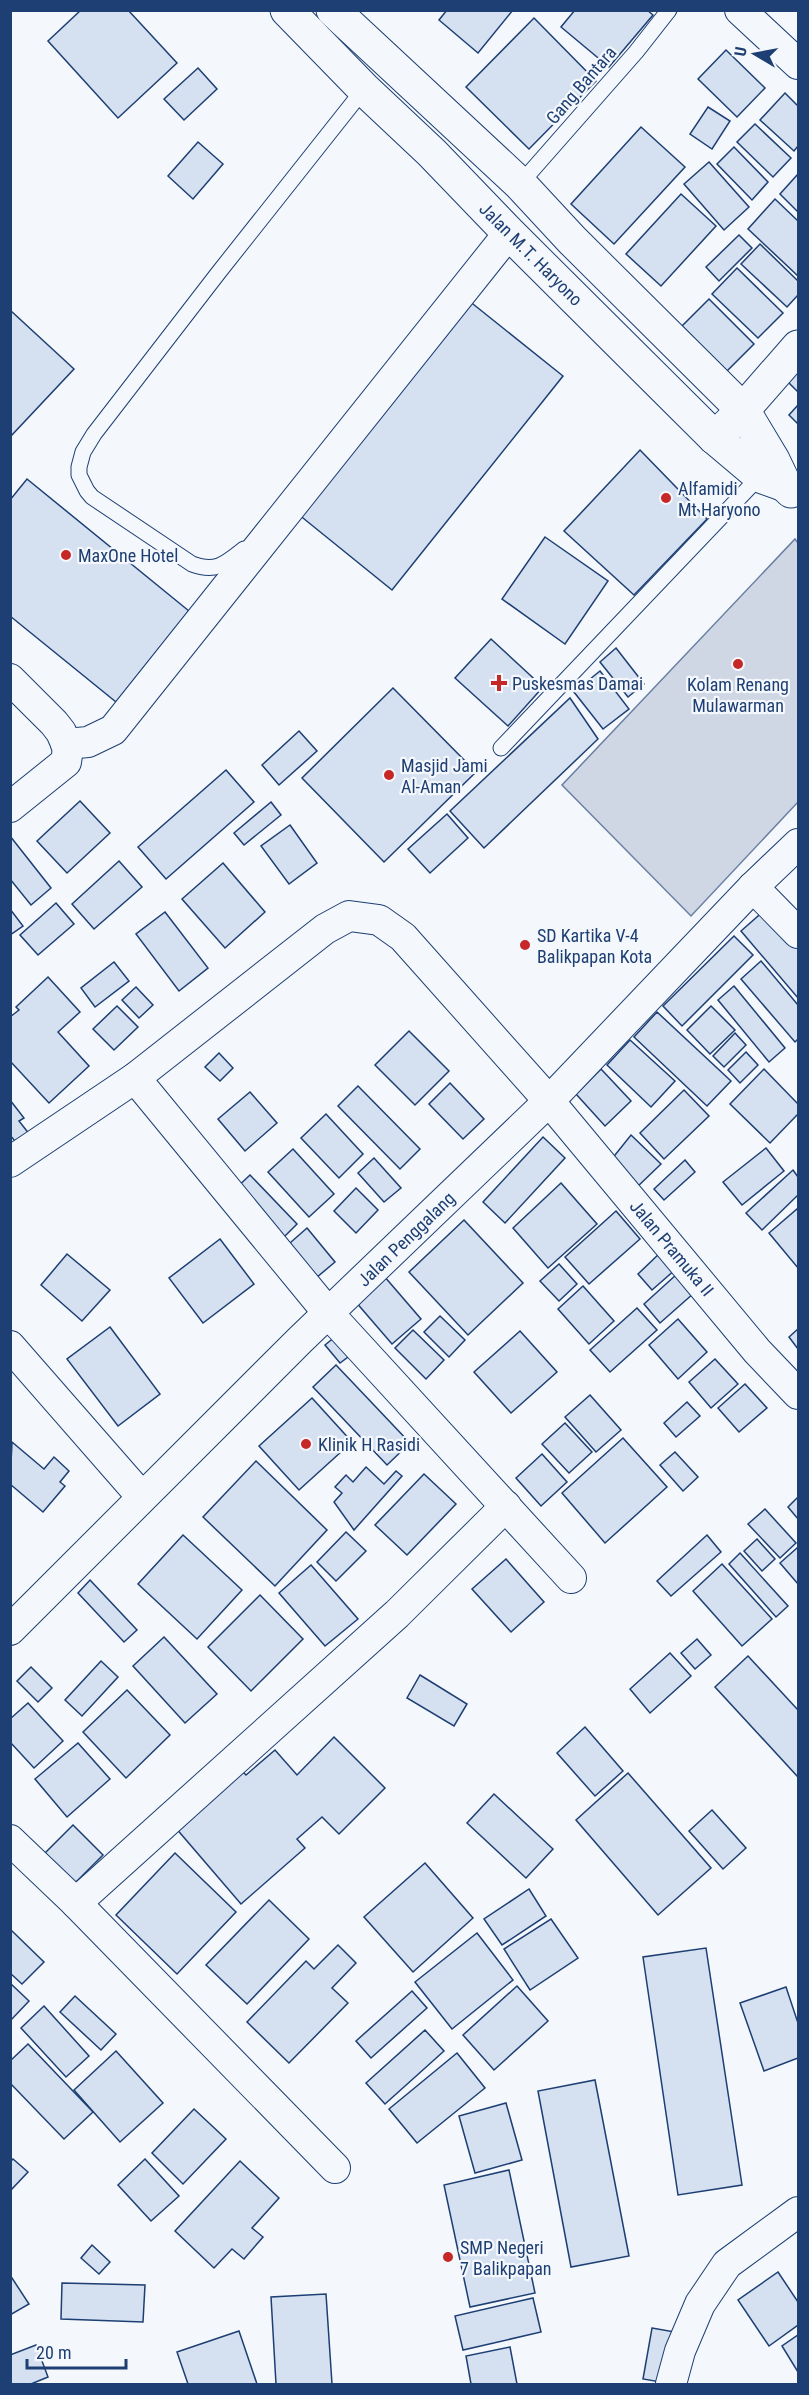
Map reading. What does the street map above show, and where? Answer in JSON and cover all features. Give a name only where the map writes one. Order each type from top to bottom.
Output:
[{"type":"main road","name":"Jalan M.T. Haryono","points":[[288,10],[364,90],[432,153],[715,438],[779,480]]},
{"type":"main road","points":[[333,10],[520,184],[572,240],[743,410],[779,480]]},
{"type":"main road","points":[[715,438],[743,410],[798,347]]},
{"type":"street","points":[[740,10],[798,64]]},
{"type":"street","points":[[66,744],[88,742],[113,730],[505,229]]},
{"type":"street","points":[[10,679],[54,723],[68,748],[66,762],[10,807]]},
{"type":"street","name":"Jalan Penggalang","points":[[10,1630],[328,1314],[549,1101],[753,887],[798,844]]},
{"type":"street","points":[[753,887],[798,933]]},
{"type":"street","name":"Jalan Pramuka II","points":[[10,1162],[135,1078],[325,929],[349,916],[378,920],[403,937],[549,1101],[757,1351],[798,1394]]},
{"type":"street","points":[[135,1078],[328,1314],[571,1578]]},
{"type":"street","points":[[10,1346],[142,1497]]},
{"type":"street","points":[[76,1903],[397,1614],[506,1506]]},
{"type":"street","points":[[10,1840],[76,1903],[335,2168]]},
{"type":"street","points":[[671,2385],[680,2351],[700,2304],[727,2264],[798,2212]]},
{"type":"lane","name":"Gang Bantara","points":[[520,184],[636,52],[669,10]]},
{"type":"lane","points":[[364,90],[94,434],[83,452],[79,467],[82,483],[92,498],[192,564],[205,569],[215,568],[227,562],[244,549],[505,229]]},
{"type":"lane","points":[[501,748],[779,480]]},
{"type":"shaded area","name":"Kolam Renang Mulawarman","points":[[795,539],[798,543],[798,802],[691,916],[562,785]]},
{"type":"building","points":[[81,10],[128,10],[177,63],[118,118],[48,41]]},
{"type":"building","points":[[447,10],[513,10],[478,53],[439,20]]},
{"type":"building","points":[[575,10],[647,10],[653,15],[609,67],[561,27]]},
{"type":"building","points":[[534,18],[596,81],[529,149],[466,87]]},
{"type":"building","points":[[726,50],[765,88],[737,117],[698,79]]},
{"type":"building","points":[[198,68],[217,89],[184,120],[164,99]]},
{"type":"building","points":[[785,93],[798,106],[798,146],[794,151],[760,120]]},
{"type":"building","points":[[708,107],[730,121],[712,149],[690,134]]},
{"type":"building","points":[[755,124],[791,158],[773,177],[737,142]]},
{"type":"building","points":[[641,127],[685,167],[614,244],[571,204]]},
{"type":"building","points":[[198,142],[223,164],[193,199],[168,176]]},
{"type":"building","points":[[734,147],[768,182],[752,200],[717,164]]},
{"type":"building","points":[[709,162],[749,207],[724,230],[684,184]]},
{"type":"building","points":[[798,174],[798,212],[780,194]]},
{"type":"building","points":[[681,194],[716,226],[661,286],[626,254]]},
{"type":"building","points":[[775,199],[798,221],[798,276],[748,229]]},
{"type":"building","points":[[739,235],[752,248],[719,281],[706,267]]},
{"type":"building","points":[[760,244],[798,281],[798,295],[787,307],[741,264]]},
{"type":"building","points":[[737,268],[783,313],[758,338],[712,294]]},
{"type":"building","points":[[709,299],[754,344],[727,371],[682,326]]},
{"type":"building","points":[[468,300],[563,376],[392,590],[298,514]]},
{"type":"building","points":[[10,310],[74,369],[10,437],[11,370]]},
{"type":"building","points":[[798,363],[798,392],[784,378]]},
{"type":"building","points":[[798,405],[798,424],[789,415]]},
{"type":"building","points":[[640,450],[707,519],[634,595],[564,531]]},
{"type":"building","name":"MaxOne Hotel","points":[[27,479],[189,611],[116,702],[10,616],[10,500]]},
{"type":"building","points":[[545,537],[608,581],[565,644],[502,599]]},
{"type":"building","name":"Puskesmas Damai","points":[[491,639],[543,687],[508,726],[455,678]]},
{"type":"building","points":[[616,648],[644,684],[628,697],[600,662]]},
{"type":"building","points":[[600,671],[629,709],[603,729],[574,692]]},
{"type":"building","name":"Masjid Jami Al-Aman","points":[[393,688],[476,772],[384,862],[302,778]]},
{"type":"building","points":[[570,698],[598,739],[484,848],[450,811]]},
{"type":"building","points":[[299,731],[317,751],[279,785],[262,765]]},
{"type":"building","points":[[226,770],[254,802],[166,879],[138,847]]},
{"type":"building","points":[[80,801],[110,833],[67,873],[37,841]]},
{"type":"building","points":[[271,802],[281,815],[244,845],[234,833]]},
{"type":"building","points":[[447,814],[468,838],[430,873],[408,849]]},
{"type":"building","points":[[290,825],[317,863],[289,884],[261,846]]},
{"type":"building","points":[[10,836],[51,888],[31,905],[10,879]]},
{"type":"building","points":[[119,861],[142,887],[94,929],[72,904]]},
{"type":"building","points":[[223,863],[265,912],[225,948],[182,899]]},
{"type":"building","points":[[56,903],[74,924],[38,955],[20,935]]},
{"type":"building","points":[[10,909],[23,926],[10,935]]},
{"type":"building","points":[[766,909],[798,947],[798,998],[741,931]]},
{"type":"building","points":[[165,912],[208,968],[179,991],[136,934]]},
{"type":"building","points":[[734,936],[753,955],[682,1026],[663,1006]]},
{"type":"building","points":[[761,961],[798,1005],[798,1039],[795,1042],[741,979]]},
{"type":"building","points":[[114,962],[129,981],[95,1007],[81,988]]},
{"type":"building","points":[[48,977],[80,1012],[58,1032],[89,1066],[49,1103],[10,1061],[10,1017],[19,1010],[16,1007]]},
{"type":"building","points":[[734,986],[785,1048],[769,1062],[718,1000]]},
{"type":"building","points":[[136,987],[153,1005],[139,1018],[122,1000]]},
{"type":"building","points":[[117,1006],[138,1027],[114,1050],[93,1029]]},
{"type":"building","points":[[711,1006],[735,1030],[710,1054],[687,1030]]},
{"type":"building","points":[[657,1012],[731,1081],[707,1106],[634,1037]]},
{"type":"building","points":[[409,1031],[449,1071],[415,1105],[375,1065]]},
{"type":"building","points":[[735,1033],[746,1045],[724,1067],[713,1056]]},
{"type":"building","points":[[630,1040],[675,1081],[651,1107],[607,1065]]},
{"type":"building","points":[[746,1052],[758,1065],[740,1083],[728,1070]]},
{"type":"building","points":[[219,1053],[233,1068],[220,1081],[205,1067]]},
{"type":"building","points":[[601,1069],[631,1101],[605,1126],[576,1094]]},
{"type":"building","points":[[764,1069],[798,1104],[798,1114],[770,1143],[730,1104]]},
{"type":"building","points":[[450,1083],[484,1119],[463,1139],[429,1104]]},
{"type":"building","points":[[358,1086],[420,1149],[400,1169],[338,1106]]},
{"type":"building","points":[[684,1090],[709,1116],[664,1159],[640,1133]]},
{"type":"building","points":[[250,1092],[277,1123],[245,1151],[218,1119]]},
{"type":"building","points":[[10,1100],[24,1118],[19,1121],[30,1135],[18,1145],[10,1135]]},
{"type":"building","points":[[326,1114],[363,1154],[339,1178],[301,1138]]},
{"type":"building","points":[[631,1135],[661,1164],[635,1189],[611,1160]]},
{"type":"building","points":[[543,1137],[565,1158],[505,1223],[483,1202]]},
{"type":"building","points":[[766,1148],[784,1171],[742,1205],[723,1182]]},
{"type":"building","points":[[293,1149],[334,1194],[309,1217],[268,1172]]},
{"type":"building","points":[[374,1158],[401,1188],[384,1202],[358,1173]]},
{"type":"building","points":[[685,1160],[695,1172],[664,1200],[654,1189]]},
{"type":"building","points":[[793,1170],[798,1177],[798,1195],[762,1230],[746,1213]]},
{"type":"building","points":[[250,1175],[297,1224],[280,1241],[233,1191]]},
{"type":"building","points":[[561,1183],[597,1224],[548,1268],[513,1228]]},
{"type":"building","points":[[356,1188],[378,1210],[356,1233],[334,1211]]},
{"type":"building","points":[[797,1209],[798,1211],[798,1268],[769,1233]]},
{"type":"building","points":[[616,1211],[640,1239],[589,1284],[565,1257]]},
{"type":"building","points":[[464,1220],[523,1283],[468,1335],[409,1272]]},
{"type":"building","points":[[307,1228],[335,1262],[310,1283],[282,1250]]},
{"type":"building","points":[[220,1239],[254,1284],[203,1323],[169,1278]]},
{"type":"building","points":[[661,1252],[676,1269],[652,1290],[638,1274]]},
{"type":"building","points":[[67,1254],[110,1290],[82,1321],[41,1285]]},
{"type":"building","points":[[559,1264],[577,1284],[559,1301],[540,1281]]},
{"type":"building","points":[[677,1274],[694,1293],[660,1323],[644,1304]]},
{"type":"building","points":[[384,1276],[421,1319],[392,1344],[355,1301]]},
{"type":"building","points":[[583,1286],[614,1321],[589,1344],[558,1309]]},
{"type":"building","points":[[637,1308],[657,1330],[610,1372],[590,1350]]},
{"type":"building","points":[[440,1316],[465,1340],[449,1357],[424,1332]]},
{"type":"building","points":[[678,1319],[707,1352],[678,1379],[649,1345]]},
{"type":"building","points":[[110,1327],[160,1394],[118,1426],[67,1359]]},
{"type":"building","points":[[798,1329],[798,1349],[789,1337]]},
{"type":"building","points":[[413,1330],[444,1360],[426,1379],[395,1348]]},
{"type":"building","points":[[520,1331],[557,1372],[511,1413],[474,1372]]},
{"type":"building","points":[[341,1332],[356,1351],[340,1363],[325,1345]]},
{"type":"building","points":[[715,1359],[738,1384],[711,1408],[689,1382]]},
{"type":"building","points":[[336,1365],[410,1443],[387,1465],[313,1387]]},
{"type":"building","points":[[745,1384],[767,1408],[739,1432],[718,1408]]},
{"type":"building","points":[[590,1395],[621,1430],[596,1452],[565,1417]]},
{"type":"building","name":"Klinik H Rasidi","points":[[312,1398],[352,1442],[299,1490],[259,1446]]},
{"type":"building","points":[[687,1402],[700,1416],[676,1437],[664,1423]]},
{"type":"building","points":[[565,1423],[592,1452],[569,1473],[542,1444]]},
{"type":"building","points":[[623,1438],[667,1487],[605,1543],[562,1493]]},
{"type":"building","points":[[12,1442],[44,1469],[54,1457],[69,1471],[60,1482],[65,1486],[43,1512],[10,1484]]},
{"type":"building","points":[[675,1452],[698,1477],[683,1491],[660,1465]]},
{"type":"building","points":[[542,1454],[567,1482],[541,1506],[516,1478]]},
{"type":"building","points":[[256,1461],[327,1530],[275,1586],[203,1517]]},
{"type":"building","points":[[366,1467],[384,1484],[396,1471],[402,1476],[354,1530],[334,1502],[342,1493],[335,1487],[346,1475],[353,1482]]},
{"type":"building","points":[[424,1474],[456,1504],[407,1555],[375,1525]]},
{"type":"building","points":[[798,1497],[798,1519],[788,1507]]},
{"type":"building","points":[[765,1509],[796,1543],[780,1558],[748,1524]]},
{"type":"building","points":[[346,1532],[366,1551],[336,1581],[317,1562]]},
{"type":"building","points":[[183,1535],[242,1590],[197,1639],[138,1584]]},
{"type":"building","points":[[707,1535],[721,1552],[671,1596],[657,1581]]},
{"type":"building","points":[[757,1539],[775,1559],[762,1571],[744,1551]]},
{"type":"building","points":[[798,1549],[798,1584],[780,1563]]},
{"type":"building","points":[[740,1553],[788,1606],[776,1617],[729,1564]]},
{"type":"building","points":[[506,1559],[544,1602],[511,1632],[472,1589]]},
{"type":"building","points":[[722,1564],[772,1619],[742,1646],[693,1591]]},
{"type":"building","points":[[311,1565],[358,1619],[325,1646],[279,1593]]},
{"type":"building","points":[[90,1580],[137,1630],[124,1642],[78,1593]]},
{"type":"building","points":[[260,1595],[303,1639],[251,1691],[208,1647]]},
{"type":"building","points":[[164,1637],[217,1694],[185,1723],[133,1666]]},
{"type":"building","points":[[697,1639],[711,1655],[695,1669],[681,1653]]},
{"type":"building","points":[[670,1653],[691,1676],[650,1713],[630,1689]]},
{"type":"building","points":[[748,1656],[798,1710],[798,1777],[715,1687]]},
{"type":"building","points":[[101,1661],[118,1677],[82,1716],[65,1700]]},
{"type":"building","points":[[31,1667],[52,1688],[38,1702],[17,1681]]},
{"type":"building","points":[[420,1675],[467,1704],[454,1726],[407,1698]]},
{"type":"building","points":[[127,1690],[170,1735],[126,1778],[83,1732]]},
{"type":"building","points":[[28,1703],[63,1741],[34,1768],[10,1742],[10,1719]]},
{"type":"building","points":[[585,1727],[623,1771],[595,1796],[557,1753]]},
{"type":"building","points":[[334,1737],[385,1788],[339,1834],[322,1817],[297,1839],[305,1848],[241,1904],[175,1827],[241,1770],[246,1775],[275,1750],[297,1775]]},
{"type":"building","points":[[78,1743],[110,1779],[67,1817],[35,1779]]},
{"type":"building","points":[[628,1773],[711,1868],[658,1915],[576,1820]]},
{"type":"building","points":[[494,1794],[553,1849],[526,1878],[467,1823]]},
{"type":"building","points":[[712,1810],[746,1848],[723,1869],[689,1831]]},
{"type":"building","points":[[73,1825],[103,1855],[74,1884],[45,1853]]},
{"type":"building","points":[[175,1853],[236,1912],[177,1974],[116,1915]]},
{"type":"building","points":[[425,1863],[473,1918],[413,1972],[364,1917]]},
{"type":"building","points":[[529,1889],[546,1916],[502,1945],[484,1919]]},
{"type":"building","points":[[269,1900],[309,1939],[247,2004],[206,1965]]},
{"type":"building","points":[[551,1919],[578,1958],[530,1990],[504,1949]]},
{"type":"building","points":[[11,1930],[44,1962],[22,1984],[10,1973]]},
{"type":"building","points":[[477,1933],[513,1980],[452,2029],[415,1982]]},
{"type":"building","points":[[338,1945],[356,1963],[332,1988],[348,2003],[289,2063],[247,2022],[306,1961],[314,1969]]},
{"type":"building","points":[[706,1948],[742,2185],[678,2195],[643,1957]]},
{"type":"building","points":[[10,1983],[29,2001],[11,2020],[10,2019]]},
{"type":"building","points":[[517,1986],[548,2021],[494,2070],[463,2035]]},
{"type":"building","points":[[786,1987],[798,2023],[798,2058],[764,2071],[740,2003]]},
{"type":"building","points":[[412,1991],[427,2008],[371,2058],[356,2041]]},
{"type":"building","points":[[75,1996],[116,2034],[101,2050],[60,2012]]},
{"type":"building","points":[[44,2006],[89,2056],[66,2077],[21,2028]]},
{"type":"building","points":[[425,2030],[444,2051],[385,2104],[366,2083]]},
{"type":"building","points":[[28,2044],[93,2112],[64,2139],[10,2083],[10,2061]]},
{"type":"building","points":[[116,2051],[163,2103],[120,2142],[74,2090]]},
{"type":"building","points":[[457,2053],[485,2088],[417,2143],[389,2109]]},
{"type":"building","points":[[595,2080],[629,2256],[571,2267],[538,2091]]},
{"type":"building","points":[[506,2103],[522,2160],[475,2173],[459,2116]]},
{"type":"building","points":[[194,2109],[226,2139],[183,2184],[152,2153]]},
{"type":"building","points":[[13,2159],[28,2172],[10,2191],[10,2162]]},
{"type":"building","points":[[145,2159],[179,2196],[151,2221],[118,2185]]},
{"type":"building","points":[[240,2161],[279,2198],[252,2228],[263,2237],[244,2259],[232,2249],[214,2268],[175,2231]]},
{"type":"building","points":[[509,2170],[535,2293],[470,2307],[444,2185]]},
{"type":"building","points":[[92,2245],[110,2262],[99,2274],[81,2258]]},
{"type":"building","points":[[778,2272],[798,2302],[798,2325],[769,2346],[738,2300]]},
{"type":"building","points":[[10,2275],[29,2304],[10,2315]]},
{"type":"building","points":[[62,2283],[145,2285],[143,2322],[61,2319]]},
{"type":"building","points":[[326,2294],[332,2384],[276,2384],[271,2297]]},
{"type":"building","points":[[533,2298],[541,2332],[463,2350],[455,2316]]},
{"type":"building","points":[[652,2328],[675,2332],[666,2383],[643,2379]]},
{"type":"building","points":[[239,2331],[257,2384],[188,2384],[177,2352]]},
{"type":"building","points":[[798,2335],[798,2372],[782,2346]]},
{"type":"building","points":[[36,2345],[48,2377],[31,2384],[10,2384],[10,2355]]},
{"type":"building","points":[[510,2347],[517,2384],[471,2384],[466,2356]]},
{"type":"place","name":"Alfamidi Mt Haryono","points":[[666,498]]},
{"type":"place","name":"MaxOne Hotel","points":[[66,555]]},
{"type":"place","name":"Kolam Renang Mulawarman","points":[[738,664]]},
{"type":"place","name":"Puskesmas Damai","points":[[499,683]]},
{"type":"place","name":"Masjid Jami Al-Aman","points":[[389,775]]},
{"type":"place","name":"SD Kartika V-4 Balikpapan Kota","points":[[525,945]]},
{"type":"place","name":"Klinik H Rasidi","points":[[306,1444]]},
{"type":"place","name":"SMP Negeri 7 Balikpapan","points":[[448,2257]]}]
